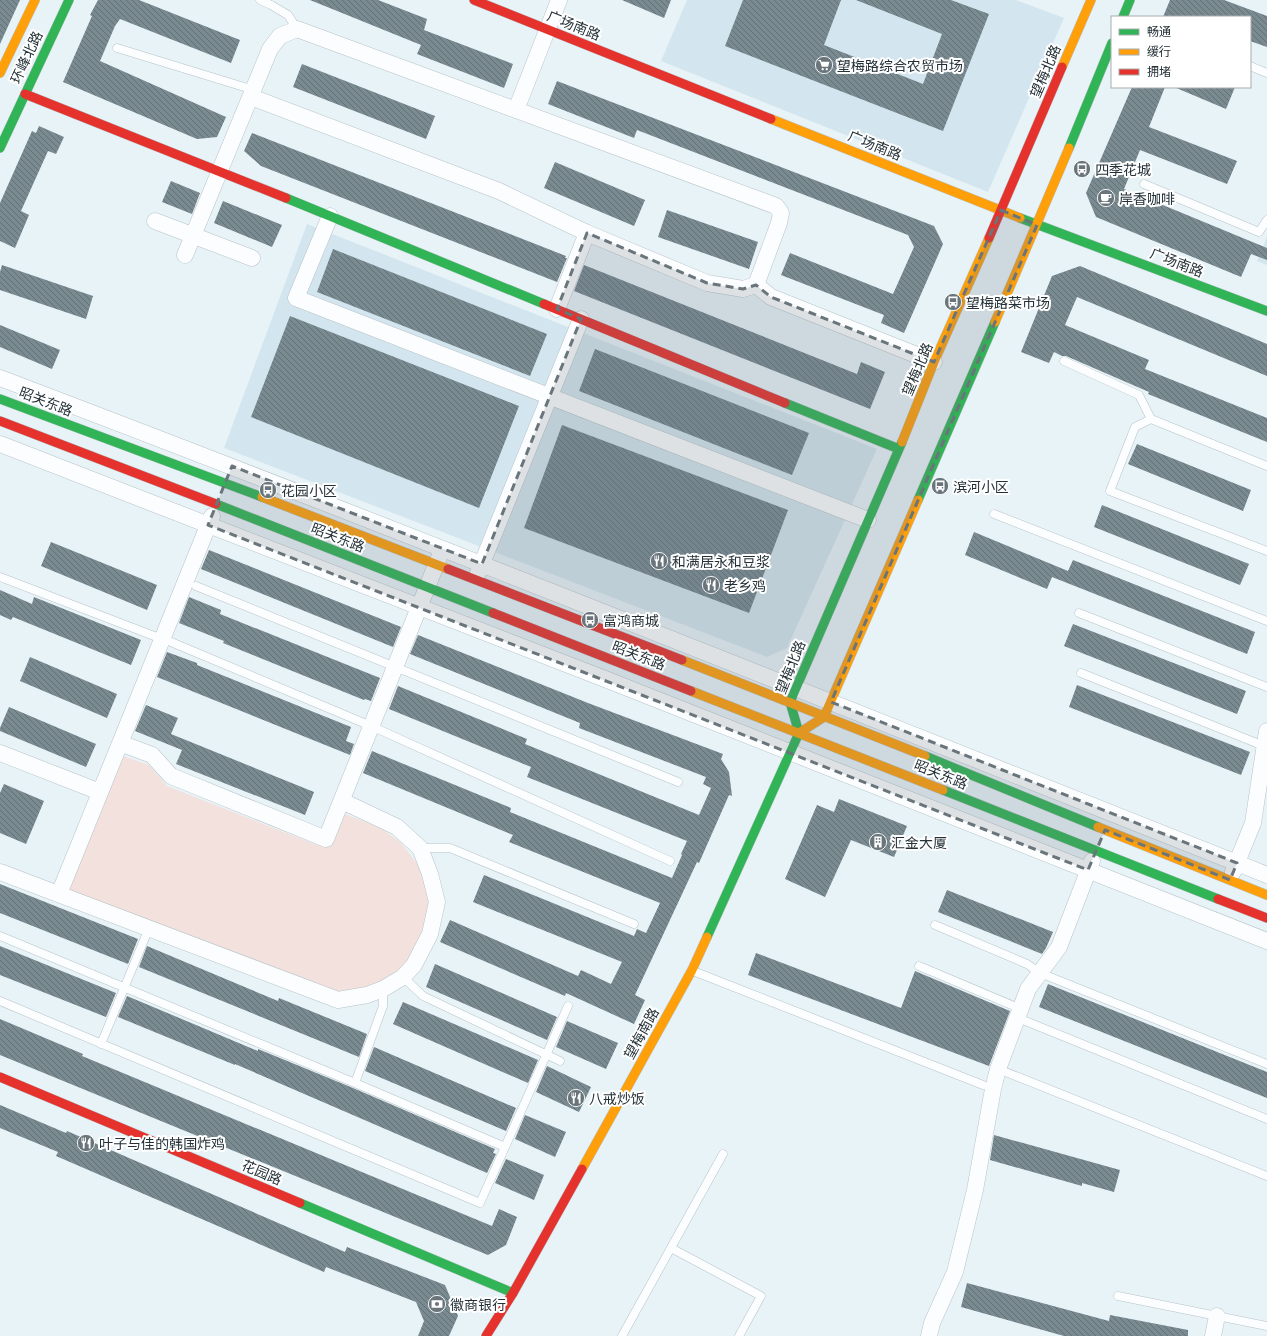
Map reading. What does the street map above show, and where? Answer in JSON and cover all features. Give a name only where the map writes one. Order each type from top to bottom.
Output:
[{"type":"main road","name":"环峰北路","points":[[0,73],[35,0]]},
{"type":"main road","name":"环峰北路","points":[[0,148],[69,0]]},
{"type":"main road","name":"广场南路","points":[[474,0],[1001,210],[1267,311]]},
{"type":"main road","name":"望梅北路","points":[[799,733],[793,695],[899,448],[934,362],[1091,0]]},
{"type":"main road","points":[[1123,16],[1130,0]]},
{"type":"main road","points":[[799,733],[824,717],[831,702],[1038,224],[1111,45]]},
{"type":"main road","points":[[25,94],[220,171],[899,448]]},
{"type":"main road","name":"昭关东路","points":[[0,399],[225,483],[622,637],[793,695],[824,717],[1267,895]]},
{"type":"main road","name":"昭关东路","points":[[0,421],[217,504],[1267,918]]},
{"type":"main road","name":"望梅南路","points":[[486,1336],[513,1293],[692,970],[799,733]]},
{"type":"main road","name":"花园路","points":[[0,1077],[513,1293]]},
{"type":"street","points":[[516,110],[559,0]]},
{"type":"street","points":[[184,255],[270,49],[280,36],[297,29],[776,206],[781,213],[779,223],[756,284],[743,289],[706,283],[587,232],[499,191],[252,93]]},
{"type":"street","points":[[330,216],[296,298],[868,520]]},
{"type":"street","points":[[155,221],[252,258]]},
{"type":"street","points":[[557,309],[587,232]]},
{"type":"street","points":[[756,284],[771,297],[934,362]]},
{"type":"street","points":[[476,580],[581,319]]},
{"type":"street","points":[[0,378],[232,466],[629,622],[793,695],[831,702],[1267,875]]},
{"type":"street","points":[[0,444],[419,606],[1267,941]]},
{"type":"street","points":[[58,894],[120,743],[166,641],[208,525],[232,466]]},
{"type":"street","points":[[120,743],[152,755],[171,776],[326,839],[443,549]]},
{"type":"street","points":[[605,679],[629,622]]},
{"type":"street","points":[[1230,880],[1253,823],[1266,738]]},
{"type":"street","points":[[0,753],[100,792]]},
{"type":"street","points":[[0,872],[338,1000],[367,996],[383,989],[403,977],[414,965],[430,934],[437,902],[430,874],[420,848],[397,827],[342,801]]},
{"type":"street","points":[[929,1336],[932,1323],[955,1272],[974,1190],[988,1087],[998,1069],[1028,989],[1059,947],[1105,830]]},
{"type":"street","points":[[1213,1336],[1217,1316]]},
{"type":"lane","points":[[260,0],[288,15],[297,29]]},
{"type":"lane","points":[[117,48],[252,93]]},
{"type":"lane","points":[[1251,66],[1267,73]]},
{"type":"lane","points":[[1144,184],[1259,232],[1267,220]]},
{"type":"lane","points":[[1064,362],[1139,395],[1150,419],[1267,466]]},
{"type":"lane","points":[[1150,419],[1136,427],[1110,491],[1267,551]]},
{"type":"lane","points":[[994,514],[1267,621]]},
{"type":"lane","points":[[0,576],[166,641],[371,726],[670,861]]},
{"type":"lane","points":[[196,586],[678,782]]},
{"type":"lane","points":[[1079,613],[1267,687]]},
{"type":"lane","points":[[1081,673],[1266,738]]},
{"type":"lane","points":[[420,848],[450,848],[634,924]]},
{"type":"lane","points":[[935,925],[1027,964],[1040,973],[1267,1064]]},
{"type":"lane","points":[[101,1044],[149,928]]},
{"type":"lane","points":[[0,936],[355,1082],[505,1147]]},
{"type":"lane","points":[[919,966],[1019,1014],[1267,1119]]},
{"type":"lane","points":[[692,970],[988,1087]]},
{"type":"lane","points":[[403,977],[423,996],[560,1061]]},
{"type":"lane","points":[[355,1082],[383,1006],[383,989]]},
{"type":"lane","points":[[0,1001],[480,1203],[568,1006]]},
{"type":"lane","points":[[998,1069],[1267,1176]]},
{"type":"lane","points":[[622,1336],[723,1154]]},
{"type":"lane","points":[[671,1248],[761,1296],[739,1336]]},
{"type":"lane","points":[[1118,1296],[1267,1326]]},
{"type":"highlighted area","points":[[1001,210],[1037,225],[831,702],[1237,863],[1230,880],[1105,830],[1088,870],[208,525],[232,466],[482,564],[581,319],[557,309],[587,233],[707,283],[743,289],[756,285],[771,297],[934,362]]},
{"type":"shaded area","points":[[687,0],[1016,0],[1064,18],[988,192],[661,61]]},
{"type":"shaded area","points":[[307,224],[877,449],[787,648],[767,657],[224,448]]},
{"type":"shaded area","points":[[1267,237],[1267,265],[1257,261]]},
{"type":"shaded area","points":[[120,755],[149,765],[167,786],[317,845],[333,838],[339,830],[345,814],[381,828],[401,843],[423,871],[430,903],[425,932],[411,962],[391,980],[364,992],[338,993],[67,893]]},
{"type":"building","points":[[0,0],[20,0],[0,44]]},
{"type":"building","points":[[98,0],[139,0],[240,40],[231,63],[120,19],[115,26],[100,61],[226,117],[217,137],[197,139],[63,82],[92,16],[90,15]]},
{"type":"building","points":[[310,0],[378,0],[427,19],[424,30],[513,64],[504,88],[417,54],[421,45]]},
{"type":"building","points":[[622,0],[671,0],[664,18]]},
{"type":"building","name":"望梅路综合农贸市场","points":[[743,0],[841,0],[824,45],[923,84],[942,34],[856,0],[951,0],[989,14],[943,131],[725,46]]},
{"type":"building","points":[[1170,0],[1224,0],[1267,16],[1267,47],[1251,41],[1251,16],[1163,16]]},
{"type":"building","points":[[302,64],[435,116],[426,139],[293,87]]},
{"type":"building","points":[[557,81],[934,226],[943,244],[904,333],[881,323],[884,315],[781,275],[790,253],[893,294],[914,247],[908,235],[637,130],[634,138],[548,104]]},
{"type":"building","points":[[1132,88],[1165,88],[1149,127],[1237,161],[1227,184],[1140,150],[1124,189],[1267,248],[1267,260],[1251,254],[1241,277],[1096,217],[1086,193]]},
{"type":"building","points":[[1176,88],[1235,88],[1226,109]]},
{"type":"building","points":[[39,126],[64,137],[56,154],[48,151],[21,211],[29,215],[15,248],[0,241],[0,203],[32,131],[36,133]]},
{"type":"building","points":[[252,133],[566,256],[565,258],[567,258],[557,282],[261,166],[244,151]]},
{"type":"building","points":[[555,162],[645,200],[634,226],[544,188]]},
{"type":"building","points":[[171,181],[200,193],[192,214],[162,202]]},
{"type":"building","points":[[223,201],[282,225],[272,247],[214,223]]},
{"type":"building","points":[[667,210],[758,242],[749,269],[658,237]]},
{"type":"building","points":[[333,249],[547,334],[530,376],[317,292]]},
{"type":"building","points":[[2,265],[93,296],[86,319],[0,290],[0,272]]},
{"type":"building","points":[[584,265],[857,374],[861,362],[885,372],[870,409],[574,291]]},
{"type":"building","points":[[1080,266],[1267,344],[1267,376],[1077,297],[1065,325],[1149,360],[1145,369],[1267,418],[1267,442],[1148,394],[1149,392],[1066,356],[1062,356],[1054,352],[1049,363],[1021,352],[1052,276]]},
{"type":"building","points":[[290,316],[519,406],[479,508],[251,417]]},
{"type":"building","points":[[0,325],[60,350],[52,369],[0,347]]},
{"type":"building","points":[[595,349],[809,433],[792,475],[579,391]]},
{"type":"building","points":[[562,425],[788,510],[749,613],[524,528]]},
{"type":"building","points":[[1137,444],[1251,490],[1243,511],[1128,464]]},
{"type":"building","points":[[1102,505],[1249,564],[1240,585],[1094,527]]},
{"type":"building","points":[[974,532],[1068,571],[1073,560],[1255,632],[1247,654],[1052,577],[1047,589],[965,555]]},
{"type":"building","points":[[51,542],[157,585],[147,610],[41,566]]},
{"type":"building","points":[[209,550],[401,627],[393,647],[201,569]]},
{"type":"building","points":[[0,590],[32,604],[34,597],[141,640],[131,665],[13,617],[11,620],[0,615]]},
{"type":"building","points":[[189,597],[221,610],[220,614],[380,678],[371,701],[364,700],[223,643],[224,641],[179,623]]},
{"type":"building","points":[[1073,624],[1246,691],[1237,714],[1064,646]]},
{"type":"building","points":[[418,635],[588,703],[723,754],[721,759],[729,772],[732,796],[729,795],[699,863],[697,862],[635,995],[645,1000],[634,1024],[566,993],[565,996],[440,942],[450,920],[578,976],[581,970],[611,984],[622,962],[473,902],[484,875],[634,936],[637,929],[646,933],[660,903],[509,842],[513,835],[363,773],[372,751],[511,808],[510,812],[672,878],[687,841],[527,777],[531,767],[389,709],[398,686],[527,739],[525,744],[699,815],[711,788],[703,784],[706,777],[579,728],[580,723],[410,654]]},
{"type":"building","points":[[167,652],[351,727],[346,741],[354,744],[350,755],[157,677]]},
{"type":"building","points":[[30,657],[117,694],[107,718],[20,681]]},
{"type":"building","points":[[1077,685],[1250,752],[1241,775],[1069,707]]},
{"type":"building","points":[[146,705],[178,718],[171,734],[314,792],[305,815],[176,764],[182,750],[135,731]]},
{"type":"building","points":[[9,707],[96,744],[86,767],[0,731]]},
{"type":"building","points":[[4,784],[44,801],[26,844],[0,833],[0,793]]},
{"type":"building","points":[[839,799],[907,826],[894,857],[851,840],[825,897],[785,879],[817,805],[834,812]]},
{"type":"building","points":[[0,884],[138,939],[128,964],[0,913]]},
{"type":"building","points":[[947,890],[1053,932],[1046,948],[1042,954],[938,912]]},
{"type":"building","points":[[0,946],[116,993],[106,1017],[0,975]]},
{"type":"building","points":[[147,946],[278,1001],[279,998],[367,1034],[359,1057],[139,967]]},
{"type":"building","points":[[756,953],[901,1008],[915,971],[1010,1011],[989,1066],[748,975]]},
{"type":"building","points":[[435,964],[557,1017],[547,1040],[426,987]]},
{"type":"building","points":[[1048,984],[1267,1072],[1267,1098],[1039,1007]]},
{"type":"building","points":[[127,996],[258,1051],[258,1049],[353,1088],[495,1149],[493,1153],[496,1154],[487,1173],[235,1064],[118,1017]]},
{"type":"building","points":[[403,1002],[538,1060],[528,1083],[393,1024]]},
{"type":"building","points":[[0,1019],[83,1054],[82,1056],[492,1226],[499,1209],[517,1217],[506,1245],[488,1255],[0,1055]]},
{"type":"building","points":[[567,1021],[618,1043],[606,1069],[556,1047]]},
{"type":"building","points":[[374,1047],[516,1108],[506,1131],[365,1071]]},
{"type":"building","points":[[547,1066],[591,1087],[579,1112],[536,1092]]},
{"type":"building","points":[[0,1105],[66,1133],[67,1131],[345,1252],[347,1247],[445,1285],[458,1316],[449,1336],[418,1336],[424,1321],[416,1302],[326,1267],[324,1272],[56,1156],[58,1152],[0,1128]]},
{"type":"building","points":[[525,1115],[566,1132],[555,1157],[515,1139]]},
{"type":"building","points":[[994,1135],[1120,1170],[1114,1192],[1082,1183],[1082,1186],[990,1160]]},
{"type":"building","points":[[506,1159],[544,1175],[534,1200],[495,1183]]},
{"type":"building","points":[[967,1283],[1109,1321],[1110,1315],[1188,1330],[1188,1336],[1064,1336],[961,1307]]},
{"type":"traffic: fast","points":[[0,148],[69,0]]},
{"type":"traffic: fast","points":[[1123,16],[1130,0]]},
{"type":"traffic: fast","points":[[1069,148],[1111,45]]},
{"type":"traffic: fast","points":[[286,198],[544,304]]},
{"type":"traffic: fast","points":[[1020,218],[1267,311]]},
{"type":"traffic: fast","points":[[918,500],[995,322]]},
{"type":"traffic: fast","points":[[0,399],[262,497]]},
{"type":"traffic: fast","points":[[785,403],[899,449]]},
{"type":"traffic: fast","points":[[799,733],[790,702],[902,442]]},
{"type":"traffic: fast","points":[[216,504],[493,613]]},
{"type":"traffic: fast","points":[[707,937],[799,733]]},
{"type":"traffic: fast","points":[[925,756],[1098,827]]},
{"type":"traffic: fast","points":[[943,790],[1218,899]]},
{"type":"traffic: fast","points":[[300,1203],[513,1293]]},
{"type":"traffic: slow","points":[[0,73],[35,0]]},
{"type":"traffic: slow","points":[[1062,67],[1091,0]]},
{"type":"traffic: slow","points":[[771,119],[1020,218]]},
{"type":"traffic: slow","points":[[995,322],[1069,148]]},
{"type":"traffic: slow","points":[[902,442],[934,362],[989,238]]},
{"type":"traffic: slow","points":[[262,497],[448,569]]},
{"type":"traffic: slow","points":[[799,733],[824,717],[918,500]]},
{"type":"traffic: slow","points":[[682,660],[925,756]]},
{"type":"traffic: slow","points":[[691,691],[943,790]]},
{"type":"traffic: slow","points":[[1098,827],[1267,895]]},
{"type":"traffic: slow","points":[[582,1169],[692,970],[707,937]]},
{"type":"traffic: jam","points":[[474,0],[771,119]]},
{"type":"traffic: jam","points":[[989,238],[1062,67]]},
{"type":"traffic: jam","points":[[25,94],[286,198]]},
{"type":"traffic: jam","points":[[544,304],[785,403]]},
{"type":"traffic: jam","points":[[0,421],[216,504]]},
{"type":"traffic: jam","points":[[448,569],[682,660]]},
{"type":"traffic: jam","points":[[493,613],[691,691]]},
{"type":"traffic: jam","points":[[1218,899],[1267,918]]},
{"type":"traffic: jam","points":[[0,1077],[300,1203]]},
{"type":"traffic: jam","points":[[486,1336],[513,1293],[582,1169]]},
{"type":"place","name":"望梅路综合农贸市场","points":[[824,65]]},
{"type":"place","name":"四季花城","points":[[1082,169]]},
{"type":"place","name":"岸香咖啡","points":[[1106,198]]},
{"type":"place","name":"望梅路菜市场","points":[[953,302]]},
{"type":"place","name":"滨河小区","points":[[940,486]]},
{"type":"place","name":"花园小区","points":[[268,490]]},
{"type":"place","name":"和满居永和豆浆","points":[[659,561]]},
{"type":"place","name":"老乡鸡","points":[[711,585]]},
{"type":"place","name":"富鸿商城","points":[[590,620]]},
{"type":"place","name":"汇金大厦","points":[[878,842]]},
{"type":"place","name":"八戒炒饭","points":[[576,1098]]},
{"type":"place","name":"叶子与佳的韩国炸鸡","points":[[86,1143]]},
{"type":"place","name":"徽商银行","points":[[437,1304]]}]
